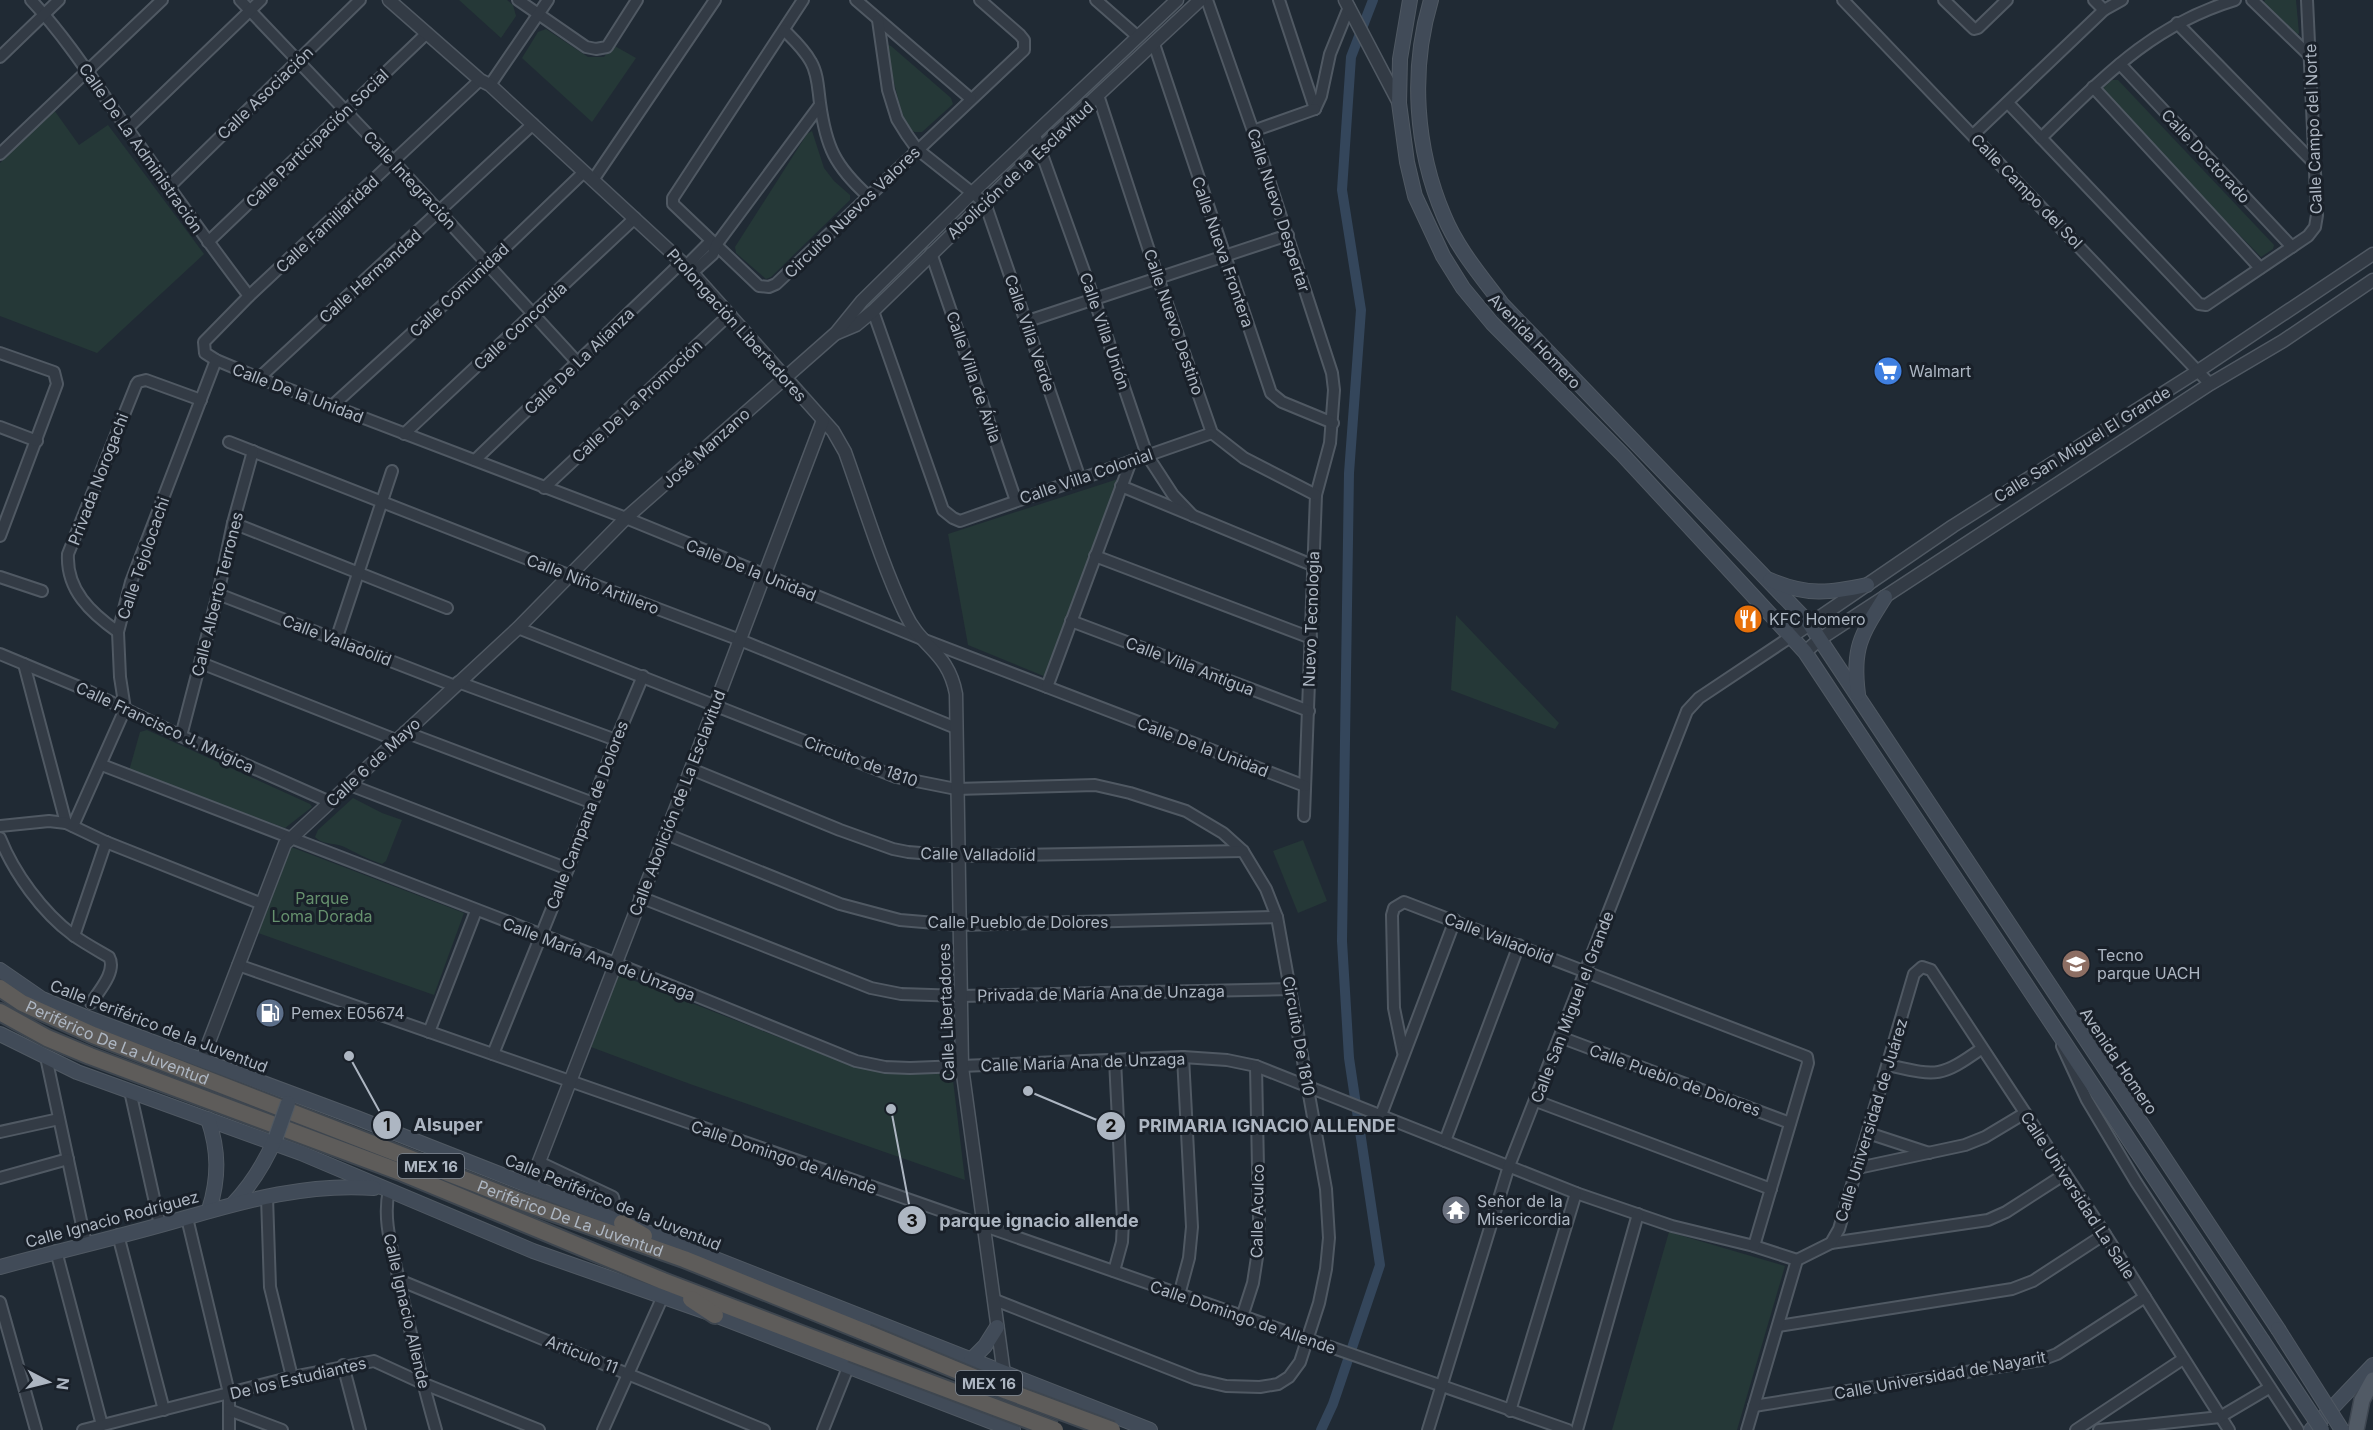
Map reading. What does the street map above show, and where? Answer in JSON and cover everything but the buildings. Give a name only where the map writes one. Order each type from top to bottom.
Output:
[{"type":"highway","name":"Periférico De La Juventud","points":[[0,988],[22,1003],[85,1031],[517,1200],[684,1259],[1007,1391],[1112,1430]]},
{"type":"highway","name":"Periférico De La Juventud","points":[[0,1012],[48,1038],[90,1056],[507,1214],[663,1288],[850,1359],[1055,1430]]},
{"type":"highway","points":[[616,1221],[684,1259]]},
{"type":"highway","points":[[663,1288],[715,1315]]},
{"type":"main road","name":"Avenida Homero","points":[[1410,0],[1400,59],[1399,103],[1407,162],[1415,196],[1443,256],[1463,288],[1492,323],[1622,454],[1805,651],[2057,1031]]},
{"type":"main road","name":"Avenida Homero","points":[[1431,0],[1421,47],[1417,94],[1425,157],[1444,216],[1462,250],[1502,304],[1809,623],[2278,1329],[2342,1430]]},
{"type":"main road","points":[[1765,578],[1784,586],[1809,592],[1837,592],[1867,585]]},
{"type":"main road","points":[[1862,705],[1856,668],[1859,642],[1865,628],[1885,597]]},
{"type":"main road","name":"Calle Periférico de la Juventud","points":[[0,970],[42,999],[202,1060],[290,1099],[530,1185],[616,1221],[1150,1430]]},
{"type":"main road","points":[[2057,1031],[2322,1430]]},
{"type":"main road","points":[[0,1034],[77,1071],[208,1119],[274,1140],[533,1251],[663,1288]]},
{"type":"main road","points":[[233,1204],[250,1185],[274,1140],[290,1099]]},
{"type":"main road","points":[[208,1119],[217,1155],[215,1192],[210,1210]]},
{"type":"main road","name":"Calle Ignacio Rodríguez","points":[[0,1267],[210,1210],[267,1197],[327,1187],[387,1189]]},
{"type":"main road","points":[[715,1315],[850,1359],[1012,1430]]},
{"type":"main road","points":[[960,1409],[968,1405],[976,1391],[980,1376],[974,1362],[997,1327]]},
{"type":"main road","points":[[2311,1430],[2373,1365]]},
{"type":"main road","name":"Calle Libertadores","points":[[1004,1374],[1012,1430]]},
{"type":"main road","points":[[2356,1430],[2362,1400],[2373,1380]]},
{"type":"main road","points":[[1034,1430],[1041,1404],[1052,1392]]},
{"type":"street","name":"Calle De La Administración","points":[[31,0],[87,71],[207,242],[249,296]]},
{"type":"street","points":[[0,57],[59,0]]},
{"type":"street","points":[[0,154],[162,0]]},
{"type":"street","name":"Calle Integración","points":[[240,0],[393,161],[578,363]]},
{"type":"street","points":[[128,128],[261,0]]},
{"type":"street","name":"Calle Asociación","points":[[169,186],[360,0]]},
{"type":"street","name":"Prolongación Libertadores","points":[[389,0],[533,124],[687,266],[823,420],[845,452],[904,611],[922,639]]},
{"type":"street","points":[[518,0],[533,8],[586,47],[596,49],[607,47],[637,0]]},
{"type":"street","name":"Calle Familiaridad","points":[[203,346],[206,340],[249,296],[393,161],[485,83],[533,8],[548,0]]},
{"type":"street","name":"Calle Comunidad","points":[[332,406],[589,176],[715,0]]},
{"type":"street","name":"Circuito Nuevos Valores","points":[[803,0],[673,198],[673,204],[759,286],[776,285],[868,195],[1024,50],[1025,45],[1020,35],[980,0]]},
{"type":"street","points":[[856,0],[971,99]]},
{"type":"street","points":[[1096,0],[1137,36]]},
{"type":"street","name":"Abolición de la Esclavitud","points":[[786,377],[836,333],[862,301],[972,193],[1177,0]]},
{"type":"street","name":"Abolición de la Esclavitud","points":[[836,333],[856,325],[873,311],[1041,148],[1200,0]]},
{"type":"street","name":"Calle Nuevo Despertar","points":[[1207,0],[1253,130],[1332,373],[1333,423]]},
{"type":"street","points":[[1279,0],[1315,110]]},
{"type":"street","name":"Calle Campo del Sol","points":[[1843,0],[1974,134],[2210,384]]},
{"type":"street","points":[[1944,0],[1974,29],[1978,28],[2007,0]]},
{"type":"street","points":[[2094,0],[2104,10]]},
{"type":"street","points":[[1974,134],[2104,10],[2122,0]]},
{"type":"street","points":[[2008,103],[2041,138],[2093,87],[2148,42],[2177,23],[2235,0]]},
{"type":"street","points":[[2252,0],[2310,56]]},
{"type":"street","name":"Calle Campo del Norte","points":[[2041,138],[2203,305],[2210,303],[2312,232],[2317,222],[2307,0]]},
{"type":"street","points":[[1253,130],[1315,110],[1321,96],[1330,54],[1348,2]]},
{"type":"street","points":[[1348,2],[1365,42],[1399,103]]},
{"type":"street","points":[[878,20],[880,45],[897,119],[917,149],[985,203]]},
{"type":"street","points":[[2177,23],[2314,163]]},
{"type":"street","points":[[784,30],[802,48],[812,63],[818,79],[820,105],[827,140],[835,156],[847,176],[868,195]]},
{"type":"street","name":"Calle Participación Social","points":[[207,242],[427,33]]},
{"type":"street","name":"Calle Nueva Frontera","points":[[1154,44],[1270,393],[1282,402],[1333,423]]},
{"type":"street","name":"Calle Doctorado","points":[[2120,64],[2292,247]]},
{"type":"street","points":[[2093,87],[2260,268]]},
{"type":"street","name":"Calle Nuevo Destino","points":[[1098,95],[1158,278],[1212,432]]},
{"type":"street","points":[[716,245],[820,105]]},
{"type":"street","name":"Calle Hermandad","points":[[259,378],[440,213],[533,124]]},
{"type":"street","name":"Calle Villa Unión","points":[[1035,135],[1147,455],[1173,495],[1193,516]]},
{"type":"street","name":"Calle Villa Verde","points":[[985,203],[1080,479]]},
{"type":"street","name":"Calle Concordia","points":[[404,434],[635,218]]},
{"type":"street","points":[[1025,322],[1288,235]]},
{"type":"street","name":"Calle De La Alianza","points":[[475,460],[578,363],[687,266],[707,245],[716,245]]},
{"type":"street","name":"Calle Villa de Ávila","points":[[932,253],[1016,501]]},
{"type":"street","name":"Calle San Miguel El Grande","points":[[1792,636],[1953,526],[2198,371],[2373,254]]},
{"type":"street","name":"Calle San Miguel El Grande","points":[[1805,651],[2210,384],[2283,341],[2373,280]]},
{"type":"street","name":"Calle Villa Colonial","points":[[873,311],[943,510],[953,519],[960,520],[1212,432]]},
{"type":"street","name":"Calle De La Promoción","points":[[544,488],[730,314]]},
{"type":"street","name":"Calle De la Unidad","points":[[203,346],[204,353],[216,360],[259,378],[626,518],[922,639],[1305,786]]},
{"type":"street","points":[[0,353],[54,372],[57,388],[36,441],[5,507],[0,536]]},
{"type":"street","name":"Calle Tejolocachi","points":[[125,709],[120,677],[118,632],[131,582],[216,360]]},
{"type":"street","name":"José Manzano","points":[[626,518],[786,377]]},
{"type":"street","name":"Privada Norogachi","points":[[118,632],[99,619],[80,597],[69,574],[68,554],[133,389],[138,382],[146,380],[201,400]]},
{"type":"street","name":"Calle Abolición de La Esclavitud","points":[[530,1185],[823,420]]},
{"type":"street","name":"Nuevo Tecnologia","points":[[1304,816],[1316,495],[1333,423]]},
{"type":"street","points":[[0,427],[36,441]]},
{"type":"street","points":[[1212,432],[1244,458],[1316,495]]},
{"type":"street","name":"Calle Niño Artillero","points":[[229,442],[740,640],[956,728]]},
{"type":"street","name":"Calle Alberto Terrones","points":[[181,736],[219,594],[233,523],[253,451]]},
{"type":"street","points":[[1047,687],[1131,461]]},
{"type":"street","points":[[336,640],[392,471]]},
{"type":"street","points":[[1121,486],[1312,565]]},
{"type":"street","name":"Calle 6 de Mayo","points":[[202,1060],[285,844],[518,628],[626,518]]},
{"type":"street","points":[[233,523],[447,608]]},
{"type":"street","points":[[1095,556],[1311,638]]},
{"type":"street","points":[[0,577],[42,591]]},
{"type":"street","name":"Calle Valladolid","points":[[219,594],[336,640],[616,740]]},
{"type":"street","name":"Calle Villa Antigua","points":[[1071,621],[1309,711]]},
{"type":"street","name":"Circuito de 1810","points":[[518,628],[896,777],[956,789],[1095,785],[1130,793],[1186,812],[1223,833],[1243,851]]},
{"type":"street","name":"Calle San Miguel el Grande","points":[[1428,1430],[1509,1166],[1687,711],[1699,698],[1792,636]]},
{"type":"street","name":"Calle Libertadores","points":[[922,639],[939,655],[952,677],[956,694],[962,1067],[1004,1374]]},
{"type":"street","name":"Calle Francisco J. Múgica","points":[[0,654],[84,689],[181,736],[330,802]]},
{"type":"street","points":[[201,663],[593,803]]},
{"type":"street","points":[[24,664],[70,824]]},
{"type":"street","name":"Calle Campana de Dolores","points":[[493,1054],[643,676]]},
{"type":"street","points":[[70,824],[102,765],[125,709]]},
{"type":"street","name":"Calle María Ana de Unzaga","points":[[102,765],[539,936],[615,963],[856,1061],[885,1067],[962,1067],[1184,1057],[1227,1060],[1256,1066],[1576,1192],[1703,1235],[1754,1246],[1797,1260]]},
{"type":"street","name":"Calle Valladolid","points":[[691,769],[893,849],[923,854],[957,856],[1243,851]]},
{"type":"street","points":[[350,785],[568,869]]},
{"type":"street","points":[[0,826],[49,821],[70,824],[106,842],[262,904]]},
{"type":"street","name":"Calle Pueblo de Dolores","points":[[666,834],[840,904],[900,920],[959,925],[1277,917]]},
{"type":"street","points":[[0,838],[15,868],[50,914],[74,936],[111,961],[112,968],[92,1004]]},
{"type":"street","points":[[74,936],[106,842]]},
{"type":"street","name":"Circuito De 1810","points":[[995,1299],[1196,1379],[1226,1386],[1260,1387],[1278,1384],[1296,1370],[1307,1341],[1326,1269],[1329,1238],[1326,1189],[1277,917],[1266,889],[1243,851]]},
{"type":"street","name":"Privada de María Ana de Unzaga","points":[[640,897],[871,988],[901,994],[961,996],[1291,989]]},
{"type":"street","name":"Calle Valladolid","points":[[1403,1052],[1394,1008],[1392,912],[1397,905],[1407,902],[1807,1058],[1808,1063],[1790,1123]]},
{"type":"street","points":[[429,1032],[476,911]]},
{"type":"street","points":[[1381,1115],[1455,920]]},
{"type":"street","points":[[1445,1141],[1519,945]]},
{"type":"street","name":"Calle Domingo de Allende","points":[[238,965],[1114,1271],[1307,1341],[1339,1350],[1568,1430]]},
{"type":"street","name":"Calle Universidad La Salle","points":[[1922,967],[1930,970],[2025,1113],[2229,1430]]},
{"type":"street","name":"Calle Universidad de Juárez","points":[[1797,1260],[1831,1243],[1841,1223],[1914,974],[1918,968],[1922,967]]},
{"type":"street","points":[[2057,1031],[2070,1068],[2136,1182],[2298,1430]]},
{"type":"street","name":"Calle Pueblo de Dolores","points":[[1560,1037],[1790,1123]]},
{"type":"street","points":[[1888,1065],[1920,1072],[1938,1072],[1955,1067],[1981,1049]]},
{"type":"street","points":[[46,1057],[86,1244]]},
{"type":"street","points":[[1179,1295],[1189,1258],[1192,1227],[1184,1057]]},
{"type":"street","points":[[1114,1271],[1122,1242],[1124,1221],[1115,1060]]},
{"type":"street","name":"Calle Aculco","points":[[1242,1317],[1253,1283],[1257,1257],[1259,1219],[1256,1066]]},
{"type":"street","points":[[130,1091],[160,1225]]},
{"type":"street","points":[[1536,1101],[1771,1189]]},
{"type":"street","points":[[1858,1168],[1973,1142],[2025,1113]]},
{"type":"street","points":[[0,1132],[59,1119]]},
{"type":"street","points":[[1754,1246],[1790,1123]]},
{"type":"street","points":[[1868,1133],[1930,1153]]},
{"type":"street","points":[[0,1178],[68,1159]]},
{"type":"street","points":[[538,1162],[613,1197],[616,1221]]},
{"type":"street","points":[[1831,1243],[1988,1220],[2006,1212],[2065,1174]]},
{"type":"street","name":"Calle Ignacio Allende","points":[[387,1189],[387,1221],[422,1383],[436,1430]]},
{"type":"street","points":[[1510,1411],[1576,1192]]},
{"type":"street","points":[[267,1197],[270,1287],[292,1377]]},
{"type":"street","points":[[1577,1430],[1638,1214]]},
{"type":"street","points":[[187,1218],[229,1393],[230,1430]]},
{"type":"street","points":[[1778,1326],[2012,1289],[2033,1281],[2105,1234]]},
{"type":"street","points":[[118,1235],[164,1410]]},
{"type":"street","points":[[56,1251],[102,1425]]},
{"type":"street","points":[[1747,1430],[1797,1260]]},
{"type":"street","name":"Articulo 11","points":[[399,1280],[764,1430]]},
{"type":"street","points":[[603,1430],[629,1374],[663,1288]]},
{"type":"street","name":"Calle Universidad de Nayarit","points":[[1754,1406],[2041,1360],[2057,1354],[2145,1297]]},
{"type":"street","points":[[0,1302],[36,1430]]},
{"type":"street","points":[[823,1430],[850,1359]]},
{"type":"street","points":[[2076,1430],[2182,1359]]},
{"type":"street","name":"De los Estudiantes","points":[[83,1430],[102,1425],[121,1426],[164,1410],[229,1393],[343,1365],[374,1361],[539,1430]]},
{"type":"street","points":[[343,1365],[360,1430]]},
{"type":"street","points":[[2099,1430],[2220,1417],[2269,1388]]},
{"type":"street","points":[[229,1410],[282,1430]]},
{"type":"green space","points":[[459,0],[507,0],[513,5],[516,16],[501,38]]},
{"type":"green space","points":[[2265,0],[2296,0],[2299,33],[2296,37],[2263,4]]},
{"type":"green space","points":[[546,29],[588,57],[604,57],[613,45],[636,58],[592,122],[522,58],[538,32]]},
{"type":"green space","points":[[888,45],[951,98],[953,104],[922,132],[912,131],[906,123],[890,62]]},
{"type":"green space","points":[[2112,80],[2118,80],[2274,245],[2273,249],[2261,257],[2105,97],[2102,89]]},
{"type":"green space","points":[[54,110],[79,145],[108,125],[204,254],[97,353],[0,316],[0,163]]},
{"type":"green space","points":[[812,131],[824,168],[834,181],[850,195],[850,200],[771,277],[766,279],[736,253],[735,247],[807,134]]},
{"type":"green space","points":[[1118,479],[1046,677],[968,645],[948,534]]},
{"type":"green space","points":[[1456,615],[1559,723],[1555,729],[1451,690]]},
{"type":"green space","points":[[147,730],[310,804],[312,807],[285,828],[129,771],[140,732]]},
{"type":"green space","points":[[353,798],[382,813],[402,820],[386,861],[382,864],[315,837],[318,830]]},
{"type":"green space","points":[[1303,840],[1327,901],[1298,913],[1273,851]]},
{"type":"green space","name":"Parque Loma Dorada","points":[[291,847],[464,913],[434,995],[258,933]]},
{"type":"green space","points":[[617,974],[855,1067],[870,1070],[952,1072],[965,1180],[591,1047]]},
{"type":"green space","points":[[1669,1232],[1785,1266],[1737,1430],[1612,1430]]},
{"type":"waterway","points":[[1321,1430],[1333,1404],[1380,1265],[1349,1058],[1342,941],[1349,473],[1361,310],[1342,190],[1351,57],[1373,0]]},
{"type":"place","name":"Walmart","points":[[1888,371]]},
{"type":"place","name":"KFC Homero","points":[[1748,619]]},
{"type":"place","name":"Tecno parque UACH","points":[[2076,964]]},
{"type":"place","name":"Pemex E05674","points":[[270,1013]]},
{"type":"place","name":"Alsuper","points":[[349,1056]]},
{"type":"place","name":"PRIMARIA IGNACIO ALLENDE","points":[[1028,1091]]},
{"type":"place","name":"parque ignacio allende","points":[[891,1109]]},
{"type":"place","name":"Señor de la Misericordia","points":[[1456,1210]]}]
